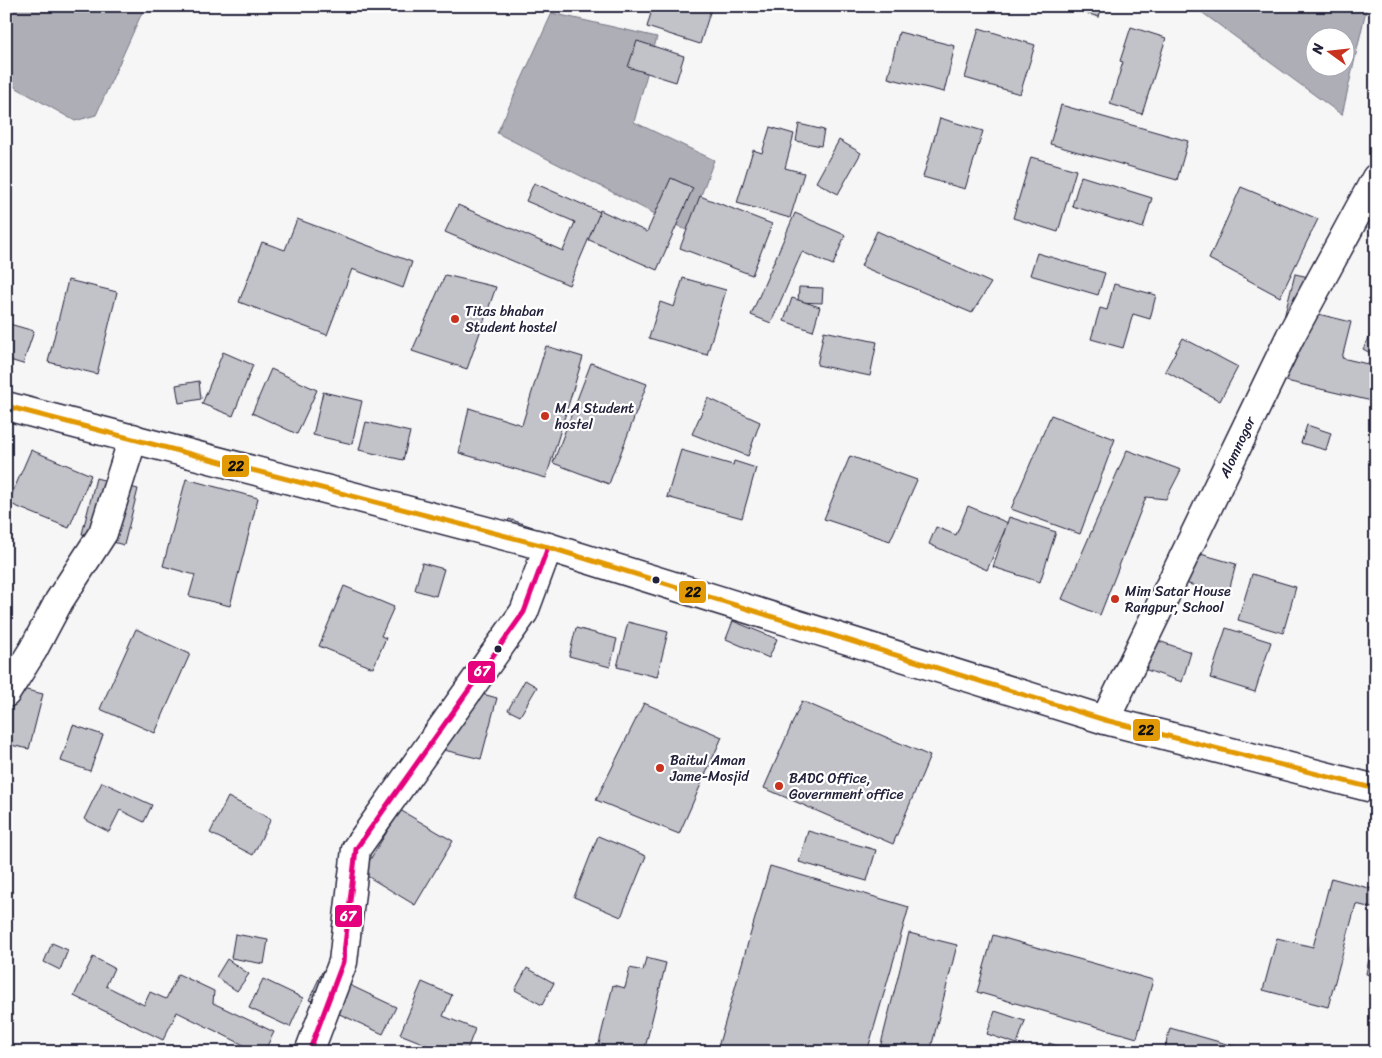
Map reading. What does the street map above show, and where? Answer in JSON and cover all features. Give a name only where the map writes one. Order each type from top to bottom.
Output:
[{"type":"main road","name":"Alomnogor","points":[[1104,720],[1290,337],[1376,178]]},
{"type":"main road","points":[[6,406],[548,547],[1104,720],[1376,789]]},
{"type":"main road","points":[[6,693],[33,650],[59,601],[103,533],[133,438]]},
{"type":"main road","points":[[309,1052],[343,962],[356,849],[524,612],[548,547]]},
{"type":"shaded area","points":[[6,6],[145,6],[96,115],[75,121],[6,82]]},
{"type":"shaded area","points":[[1200,6],[1367,6],[1354,63],[1354,28],[1304,28],[1304,78],[1350,78],[1342,115],[1200,11]]},
{"type":"shaded area","points":[[552,13],[657,37],[634,122],[714,160],[688,231],[497,133]]},
{"type":"building","points":[[653,6],[712,6],[700,44],[647,27]]},
{"type":"building","points":[[1084,6],[1102,6],[1099,17],[1082,12]]},
{"type":"building","points":[[1131,27],[1166,38],[1142,114],[1110,104],[1123,62],[1120,61]]},
{"type":"building","points":[[979,28],[1035,45],[1020,94],[965,78]]},
{"type":"building","points":[[899,32],[955,46],[944,92],[888,78]]},
{"type":"building","points":[[637,41],[684,56],[676,82],[628,67]]},
{"type":"building","points":[[1061,105],[1188,141],[1177,180],[1050,144]]},
{"type":"building","points":[[940,118],[983,131],[965,189],[923,177]]},
{"type":"building","points":[[799,124],[824,130],[821,146],[796,141]]},
{"type":"building","points":[[770,127],[794,134],[785,168],[804,173],[790,218],[737,203],[753,150],[762,153]]},
{"type":"building","points":[[839,140],[861,153],[838,194],[816,182]]},
{"type":"building","points":[[1031,157],[1076,170],[1058,232],[1013,218]]},
{"type":"building","points":[[1081,176],[1152,198],[1143,228],[1072,206]]},
{"type":"building","points":[[671,178],[693,188],[657,270],[587,239],[600,210],[647,232]]},
{"type":"building","points":[[534,183],[600,212],[569,285],[445,232],[458,205],[563,251],[575,222],[526,201]]},
{"type":"building","points":[[1241,187],[1318,219],[1280,297],[1209,259]]},
{"type":"building","points":[[700,196],[772,224],[752,275],[680,248]]},
{"type":"building","points":[[795,213],[845,235],[833,265],[802,252],[771,323],[751,315]]},
{"type":"building","points":[[297,219],[412,262],[403,288],[352,269],[327,335],[239,302],[262,242],[285,250]]},
{"type":"building","points":[[877,231],[991,283],[972,313],[861,266]]},
{"type":"building","points":[[1037,253],[1105,273],[1098,295],[1030,275]]},
{"type":"building","points":[[1295,274],[1318,279],[1310,312],[1351,322],[1342,358],[1376,366],[1376,402],[1269,377]]},
{"type":"building","name":"Titas bhaban Student hostel","points":[[445,275],[496,287],[467,369],[412,351]]},
{"type":"building","points":[[683,278],[726,290],[707,355],[649,338],[660,302],[674,307]]},
{"type":"building","points":[[68,280],[117,292],[97,374],[48,362]]},
{"type":"building","points":[[1114,284],[1156,295],[1150,319],[1133,314],[1123,348],[1091,339],[1100,308],[1107,310]]},
{"type":"building","points":[[799,287],[823,288],[822,303],[798,302]]},
{"type":"building","points":[[792,298],[820,307],[813,331],[784,321]]},
{"type":"building","points":[[6,323],[34,331],[23,364],[6,359]]},
{"type":"building","points":[[1374,329],[1376,330],[1376,356],[1363,349]]},
{"type":"building","points":[[824,331],[877,342],[870,376],[817,365]]},
{"type":"building","points":[[1183,338],[1238,367],[1220,401],[1165,371]]},
{"type":"building","name":"M.A Student hostel","points":[[546,346],[583,357],[546,478],[459,453],[469,408],[522,425]]},
{"type":"building","points":[[223,352],[253,365],[233,416],[202,404]]},
{"type":"building","points":[[591,363],[647,384],[609,484],[553,463]]},
{"type":"building","points":[[271,369],[317,390],[297,434],[252,413]]},
{"type":"building","points":[[199,381],[201,399],[179,403],[176,385]]},
{"type":"building","points":[[323,392],[362,401],[352,444],[313,435]]},
{"type":"building","points":[[708,398],[760,422],[748,456],[692,434]]},
{"type":"building","points":[[1051,415],[1115,439],[1080,534],[1011,509]]},
{"type":"building","points":[[366,422],[410,432],[403,460],[359,450]]},
{"type":"building","points":[[1307,425],[1331,433],[1326,450],[1301,443]]},
{"type":"building","points":[[31,450],[91,475],[69,528],[8,503]]},
{"type":"building","points":[[681,450],[733,465],[734,461],[756,468],[742,518],[667,497]]},
{"type":"building","points":[[1127,450],[1181,470],[1166,499],[1146,497],[1100,615],[1062,599]]},
{"type":"building","points":[[850,456],[917,480],[890,541],[824,519]]},
{"type":"building","points":[[96,478],[138,489],[124,545],[82,534]]},
{"type":"building","points":[[186,479],[258,498],[230,606],[189,596],[195,575],[163,566]]},
{"type":"building","points":[[968,506],[1008,523],[987,570],[929,544],[936,527],[956,535]]},
{"type":"building","points":[[1009,517],[1056,532],[1040,582],[993,567]]},
{"type":"building","points":[[509,519],[533,527],[530,537],[506,529]]},
{"type":"building","points":[[1183,549],[1236,564],[1228,595],[1174,580]]},
{"type":"building","points":[[422,563],[444,569],[436,596],[415,590]]},
{"type":"building","points":[[1252,574],[1296,587],[1283,633],[1238,620]]},
{"type":"building","points":[[344,586],[394,607],[381,636],[386,638],[373,668],[319,646]]},
{"type":"building","points":[[733,621],[777,639],[769,658],[726,639]]},
{"type":"building","points":[[628,622],[668,632],[657,677],[617,667]]},
{"type":"building","points":[[576,628],[617,639],[610,667],[569,656]]},
{"type":"building","points":[[1226,628],[1271,642],[1255,692],[1210,678]]},
{"type":"building","points":[[136,629],[190,654],[155,733],[100,709]]},
{"type":"building","points":[[1144,636],[1191,652],[1182,682],[1135,666]]},
{"type":"building","points":[[525,680],[537,687],[520,716],[508,710]]},
{"type":"building","points":[[6,685],[43,694],[29,749],[6,744]]},
{"type":"building","points":[[461,688],[497,698],[481,759],[444,750]]},
{"type":"building","points":[[802,701],[930,756],[893,844],[764,788]]},
{"type":"building","name":"Baitul Aman Jame-Mosjid","points":[[644,703],[722,737],[679,834],[596,800]]},
{"type":"building","points":[[73,725],[103,735],[90,771],[61,761]]},
{"type":"building","points":[[102,782],[152,805],[144,822],[120,810],[109,832],[84,819]]},
{"type":"building","points":[[228,797],[271,819],[253,855],[210,833]]},
{"type":"building","points":[[400,810],[453,841],[415,905],[362,873]]},
{"type":"building","points":[[808,831],[876,850],[867,881],[799,862]]},
{"type":"building","points":[[598,836],[646,856],[621,917],[574,897]]},
{"type":"building","points":[[770,866],[909,907],[867,1052],[733,1052],[718,1047]]},
{"type":"building","points":[[1331,878],[1376,890],[1376,909],[1356,904],[1328,1007],[1263,990],[1277,938],[1313,947]]},
{"type":"building","points":[[909,933],[957,945],[930,1052],[879,1052]]},
{"type":"building","points":[[235,934],[268,940],[264,964],[231,958]]},
{"type":"building","points":[[993,935],[1153,980],[1137,1038],[977,992]]},
{"type":"building","points":[[52,943],[68,950],[60,970],[44,962]]},
{"type":"building","points":[[1372,943],[1376,943],[1376,976],[1366,974]]},
{"type":"building","points":[[93,957],[114,968],[106,986],[144,1005],[150,992],[166,999],[178,974],[214,991],[213,1003],[274,1032],[264,1052],[258,1052],[177,1012],[163,1040],[74,996]]},
{"type":"building","points":[[646,958],[666,963],[644,1052],[597,1052],[613,985],[625,988],[630,968],[643,971]]},
{"type":"building","points":[[227,959],[249,974],[237,991],[216,977]]},
{"type":"building","points":[[527,968],[554,983],[542,1005],[515,990]]},
{"type":"building","points":[[322,972],[396,1007],[383,1034],[309,1000]]},
{"type":"building","points":[[263,979],[303,998],[290,1027],[249,1008]]},
{"type":"building","points":[[422,982],[452,995],[443,1016],[475,1029],[466,1052],[433,1052],[435,1048],[400,1034]]},
{"type":"building","points":[[995,1011],[1025,1021],[1017,1044],[987,1034]]},
{"type":"building","points":[[1170,1028],[1255,1052],[1164,1052]]},
{"type":"building","points":[[1049,1043],[1063,1048],[1062,1052],[1046,1052]]},
{"type":"transit line","name":"22","points":[[6,406],[548,547],[1105,720],[1376,789]]},
{"type":"transit line","name":"67","points":[[309,1052],[343,962],[356,849],[524,612],[548,547]]},
{"type":"place","name":"Titas bhaban Student hostel","points":[[455,319]]},
{"type":"place","name":"M.A Student hostel","points":[[545,416]]},
{"type":"place","name":"Mim Satar House Rangpur, School","points":[[1115,599]]},
{"type":"place","name":"Baitul Aman Jame-Mosjid","points":[[660,768]]},
{"type":"place","name":"BADC Office, Government office","points":[[779,786]]}]
